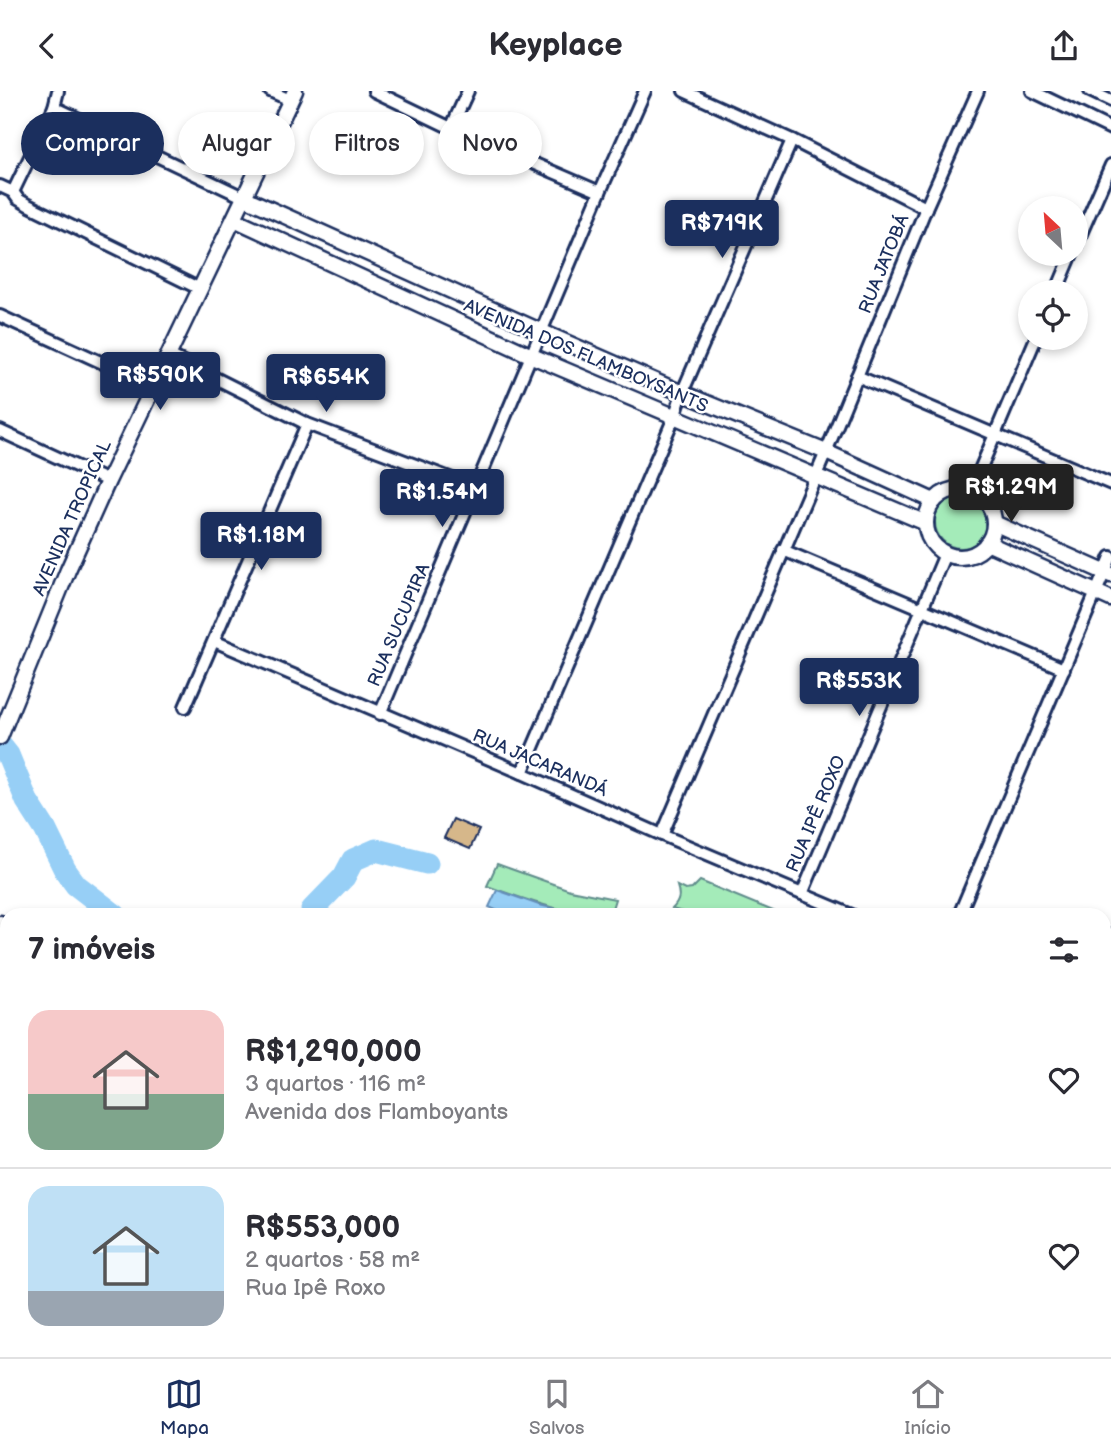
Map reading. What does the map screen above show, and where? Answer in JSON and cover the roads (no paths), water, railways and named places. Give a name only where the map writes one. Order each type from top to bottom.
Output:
[{"type":"street","points":[[13,193],[54,107],[58,91]]},
{"type":"street","points":[[270,91],[292,96]]},
{"type":"street","points":[[374,91],[438,122]]},
{"type":"street","points":[[458,112],[468,91]]},
{"type":"street","name":"RUA SUCUPIRA","points":[[380,714],[645,91]]},
{"type":"street","points":[[684,91],[792,140],[926,208]]},
{"type":"street","name":"RUA JATOBÁ","points":[[815,476],[926,208],[978,91]]},
{"type":"street","points":[[1032,91],[1111,129]]},
{"type":"street","points":[[1090,91],[1111,101]]},
{"type":"street","name":"AVENIDA TROPICAL","points":[[2,731],[108,481],[292,96]]},
{"type":"street","points":[[54,107],[243,197]]},
{"type":"street","points":[[522,773],[792,140]]},
{"type":"street","points":[[1088,218],[1111,165]]},
{"type":"street","points":[[542,167],[600,192]]},
{"type":"street","points":[[0,186],[27,205],[200,289]]},
{"type":"street","name":"AVENIDA DOS FLAMBOYSANTS","points":[[243,197],[542,332],[682,393],[826,451],[934,501]]},
{"type":"street","name":"AVENIDA DOS FLAMBOYSANTS","points":[[234,219],[532,356],[926,523]]},
{"type":"street","points":[[0,316],[153,386]]},
{"type":"street","points":[[971,491],[1031,350]]},
{"type":"street","points":[[169,355],[307,424],[476,488]]},
{"type":"street","points":[[857,376],[1111,484]]},
{"type":"street","points":[[185,708],[307,424]]},
{"type":"street","points":[[0,431],[108,481]]},
{"type":"street","points":[[662,835],[815,476]]},
{"type":"street","points":[[957,489],[971,491],[988,503],[994,523],[992,534],[979,551],[968,556],[945,554],[935,547],[928,535],[928,511],[934,501],[945,493],[957,489]]},
{"type":"street","points":[[994,523],[1108,574]]},
{"type":"street","points":[[987,543],[1111,599]]},
{"type":"street","points":[[783,550],[1064,670]]},
{"type":"street","name":"RUA IPÊ ROXO","points":[[802,894],[945,554]]},
{"type":"street","points":[[962,908],[1096,593],[1108,574],[1111,557]]},
{"type":"street","name":"RUA JACARANDÁ","points":[[214,641],[835,908]]},
{"type":"water","points":[[497,890],[552,908],[491,908],[489,907]]},
{"type":"waterway","points":[[0,745],[8,755],[27,801],[45,829],[65,870],[76,885],[106,908]]},
{"type":"waterway","points":[[314,908],[344,877],[353,860],[376,850],[427,863]]}]
